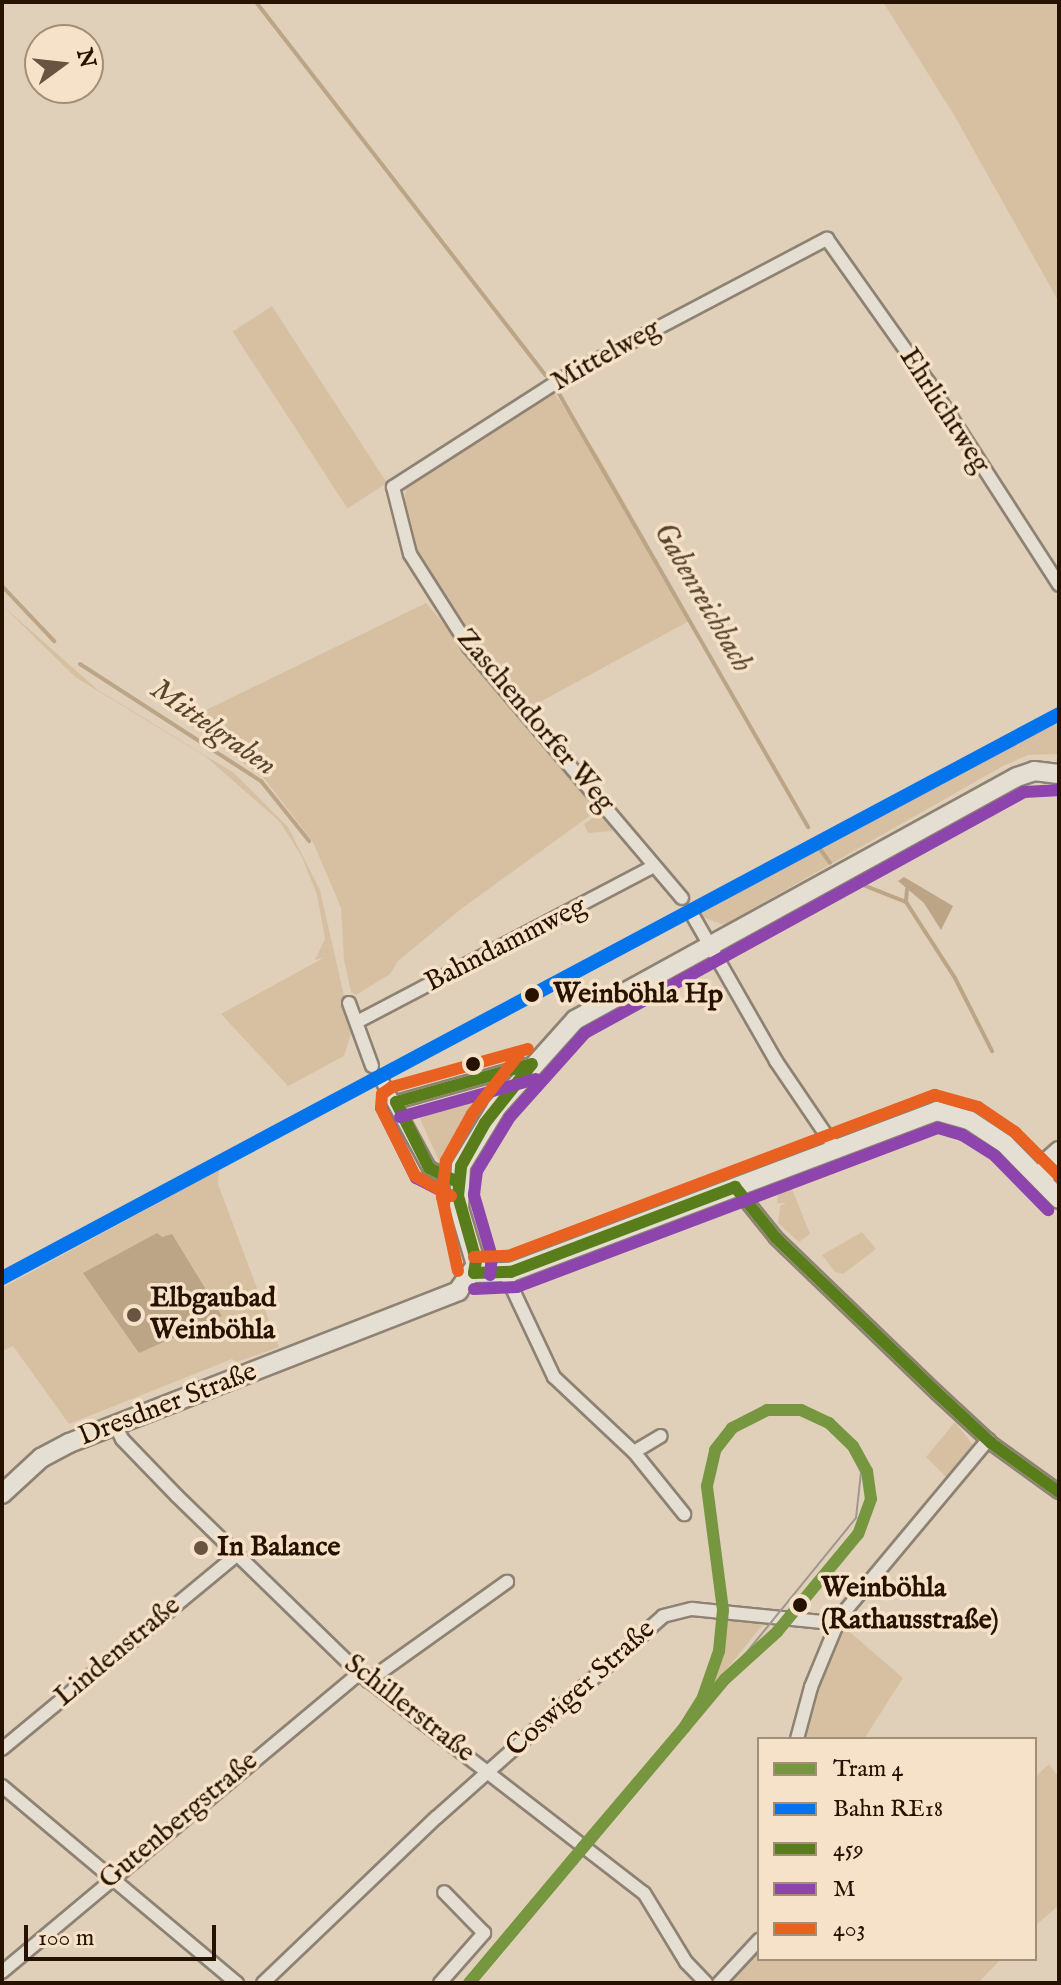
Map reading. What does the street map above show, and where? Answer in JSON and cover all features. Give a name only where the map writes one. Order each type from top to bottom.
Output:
[{"type":"main road","points":[[1059,774],[1034,771],[1017,777],[575,1020],[532,1064],[474,1139],[458,1182],[459,1208],[476,1260],[474,1273],[505,1273],[922,1114],[937,1111],[969,1120],[1044,1180],[1059,1199]]},
{"type":"main road","points":[[1044,1180],[1048,1161],[1059,1151]]},
{"type":"main road","name":"Dresdner Straße","points":[[2,1494],[54,1450],[445,1298],[462,1289],[474,1273]]},
{"type":"street","name":"Mittelweg","points":[[393,487],[561,379],[827,239]]},
{"type":"street","name":"Ehrlichtweg","points":[[827,239],[929,383],[1059,585]]},
{"type":"street","name":"Zaschendorfer Weg","points":[[393,487],[410,554],[469,647],[682,898]]},
{"type":"street","name":"Bahndammweg","points":[[357,1022],[654,866]]},
{"type":"street","points":[[693,916],[709,947],[835,1148]]},
{"type":"street","points":[[349,1003],[363,1051],[372,1066]]},
{"type":"street","points":[[396,1102],[532,1064]]},
{"type":"street","points":[[382,1081],[429,1168],[458,1182]]},
{"type":"street","points":[[735,1187],[776,1238],[988,1440],[1059,1492]]},
{"type":"street","points":[[505,1273],[554,1377],[634,1452],[684,1514]]},
{"type":"street","name":"Schillerstraße","points":[[115,1425],[122,1439],[235,1556],[364,1677],[644,1893],[686,1962],[706,1983]]},
{"type":"street","points":[[634,1452],[661,1436]]},
{"type":"street","points":[[798,1737],[811,1687],[840,1617],[988,1440]]},
{"type":"street","name":"Lindenstraße","points":[[2,1749],[235,1556]]},
{"type":"street","name":"Gutenbergstraße","points":[[2,1972],[110,1877],[364,1677],[507,1582]]},
{"type":"street","name":"Coswiger Straße","points":[[263,1983],[487,1772],[671,1612],[715,1610],[822,1622],[840,1617]]},
{"type":"street","points":[[2,1786],[237,1983]]},
{"type":"street","points":[[440,1983],[484,1933],[444,1892]]},
{"type":"street","points":[[719,1983],[757,1942]]},
{"type":"shaded area","points":[[883,2],[1059,2],[1059,302],[954,115]]},
{"type":"shaded area","points":[[272,306],[387,483],[348,509],[233,332]]},
{"type":"shaded area","points":[[552,390],[597,454],[691,620],[527,709],[473,645],[415,554],[404,504],[406,488],[416,480]]},
{"type":"shaded area","points":[[426,603],[602,807],[461,909],[398,961],[390,974],[356,995],[351,992],[344,960],[341,908],[313,842],[263,777],[192,726],[200,713]]},
{"type":"shaded area","points":[[2,605],[98,690],[234,773],[288,827],[320,890],[352,1031],[344,1056],[288,1086],[221,1014],[325,957],[315,960],[325,939],[317,895],[302,857],[280,822],[205,756],[75,677]]},
{"type":"shaded area","points":[[1059,722],[1059,754],[1028,755],[1003,766],[724,925],[697,915]]},
{"type":"shaded area","points":[[600,813],[611,822],[612,831],[588,833],[584,824]]},
{"type":"shaded area","points":[[904,877],[953,906],[941,930],[924,903],[898,881]]},
{"type":"shaded area","points":[[488,1091],[490,1097],[452,1154],[439,1161],[418,1114]]},
{"type":"shaded area","name":"Elbgaubad Weinböhla","points":[[219,1170],[218,1184],[279,1347],[237,1362],[232,1359],[69,1424],[13,1346],[2,1351],[2,1288]]},
{"type":"shaded area","points":[[788,1179],[810,1234],[799,1242],[778,1223],[780,1206],[786,1203],[777,1203],[779,1189]]},
{"type":"shaded area","points":[[862,1232],[876,1249],[843,1274],[835,1272],[822,1255]]},
{"type":"shaded area","points":[[157,1233],[162,1237],[172,1234],[222,1316],[139,1353],[83,1273]]},
{"type":"shaded area","points":[[955,1422],[973,1445],[948,1479],[926,1457]]},
{"type":"shaded area","points":[[728,1619],[765,1622],[714,1685],[722,1654]]},
{"type":"shaded area","points":[[844,1627],[903,1678],[865,1737],[802,1737],[814,1691]]},
{"type":"shaded area","points":[[1049,1764],[1059,1778],[1059,1905],[1037,1924],[1037,1775]]},
{"type":"shaded area","points":[[757,1948],[757,1961],[999,1961],[978,1983],[724,1983]]},
{"type":"waterway","name":"Gabenreichbach","points":[[256,2],[546,376]]},
{"type":"waterway","name":"Gabenreichbach","points":[[558,392],[808,827]]},
{"type":"waterway","name":"Mittelgraben","points":[[2,586],[54,641]]},
{"type":"waterway","name":"Mittelgraben","points":[[80,664],[261,781],[309,841]]},
{"type":"waterway","name":"Gabenreichbach","points":[[820,849],[830,863]]},
{"type":"waterway","name":"Gabenreichbach","points":[[858,883],[906,902],[955,978],[992,1051]]},
{"type":"waterway","points":[[906,901],[907,889]]},
{"type":"tram line","name":"4","points":[[767,1410],[801,1410],[829,1423],[853,1446],[867,1471],[871,1499],[858,1534],[777,1632],[725,1679],[684,1728],[703,1697],[719,1651],[723,1610],[707,1486],[715,1450],[732,1428],[767,1410]]},
{"type":"tram line","points":[[725,1679],[856,1518],[861,1472],[840,1432]]},
{"type":"tram line","name":"4","points":[[684,1728],[469,1983],[583,1847],[684,1728]]},
{"type":"rail line","name":"RE18","points":[[2,1278],[1059,714]]},
{"type":"transit line","name":"M","points":[[490,1275],[492,1257],[474,1195],[477,1171],[510,1117],[585,1033],[1024,792],[1057,790]]},
{"type":"transit line","name":"403","points":[[451,1196],[415,1176],[381,1108],[382,1094],[392,1087],[528,1049]]},
{"type":"transit line","name":"403","points":[[458,1271],[442,1197],[446,1161],[472,1114],[519,1054]]},
{"type":"transit line","name":"459","points":[[396,1102],[532,1064]]},
{"type":"transit line","name":"459","points":[[474,1273],[476,1260],[458,1196],[461,1166],[485,1123],[532,1064]]},
{"type":"transit line","name":"M","points":[[400,1117],[536,1079]]},
{"type":"transit line","name":"403","points":[[474,1257],[508,1256],[935,1095],[978,1107],[1015,1132],[1059,1176]]},
{"type":"transit line","name":"459","points":[[396,1102],[429,1168],[458,1182]]},
{"type":"transit line","name":"M","points":[[382,1109],[416,1178],[451,1196]]},
{"type":"transit line","name":"M","points":[[474,1289],[517,1287],[938,1128],[962,1135],[995,1156],[1048,1210]]},
{"type":"transit line","name":"459","points":[[735,1187],[776,1238],[936,1392],[991,1443],[1059,1492]]},
{"type":"transit line","name":"459","points":[[474,1273],[511,1272],[735,1187]]},
{"type":"place","name":"Weinböhla Hp","points":[[532,995]]},
{"type":"place","name":"Elbgaubad Weinböhla","points":[[134,1315]]},
{"type":"place","name":"In Balance","points":[[201,1548]]},
{"type":"place","name":"Weinböhla (Rathausstraße)","points":[[800,1605]]}]
